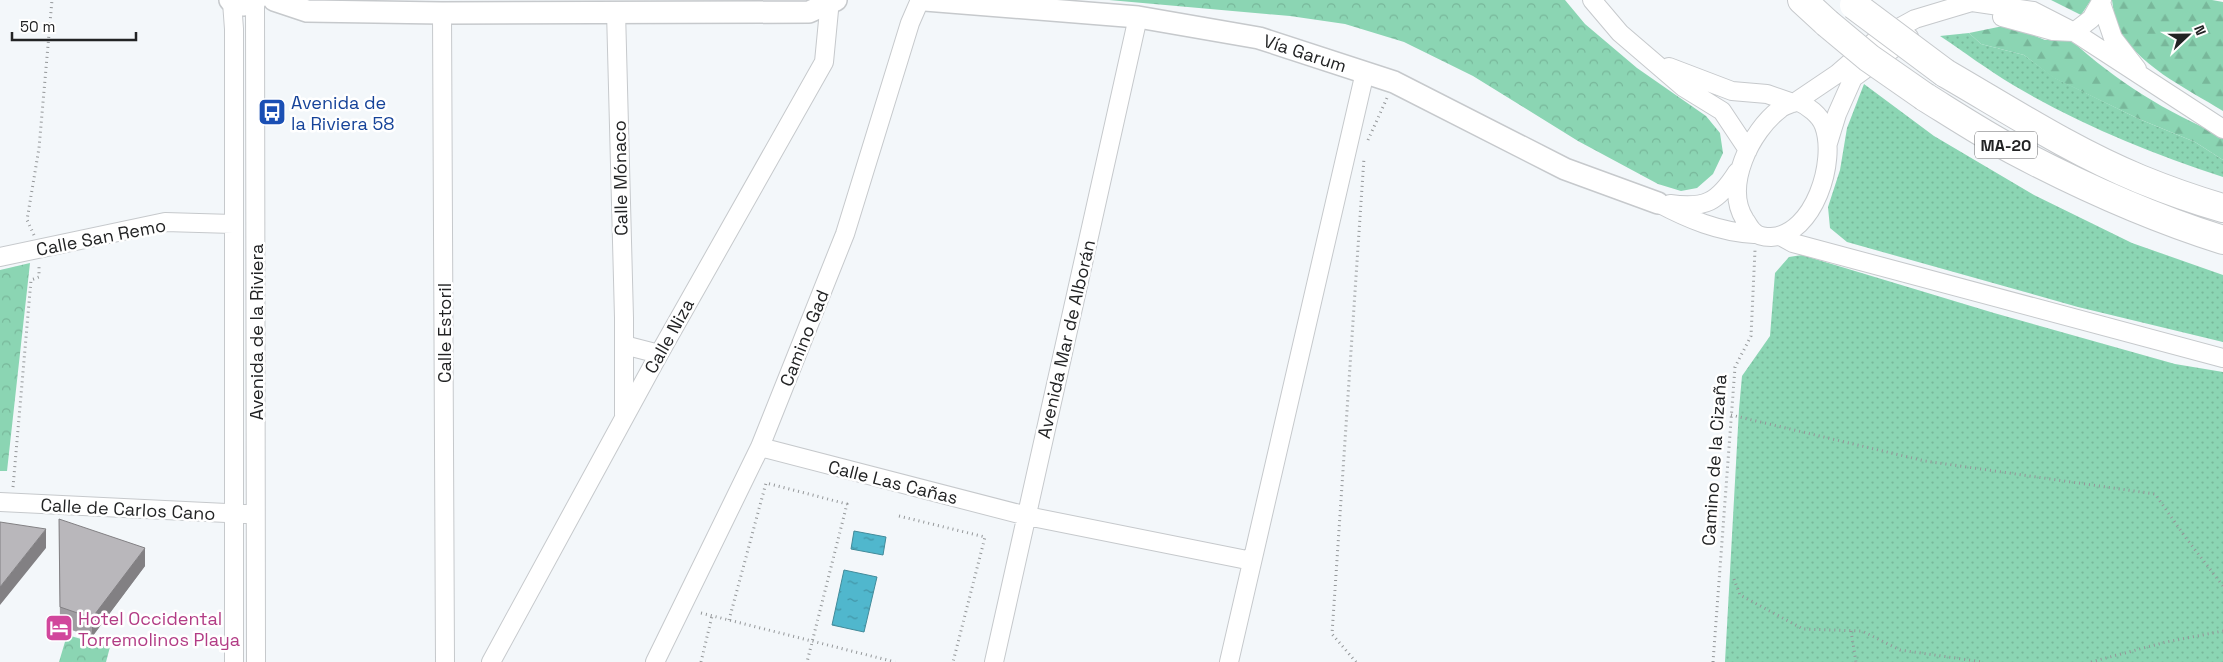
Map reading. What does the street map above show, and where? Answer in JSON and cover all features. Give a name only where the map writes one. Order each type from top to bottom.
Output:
[{"type":"highway","name":"MA-20","points":[[1802,0],[1870,58],[1925,97],[2012,149],[2089,188],[2158,218],[2223,240]]},
{"type":"highway","name":"MA-20","points":[[1851,3],[1945,73],[2062,141],[2140,179],[2223,208]]},
{"type":"highway","points":[[2062,141],[2106,148],[2180,179],[2223,192]]},
{"type":"highway","points":[[2089,188],[2123,218],[2223,260]]},
{"type":"street","points":[[231,1],[244,5],[262,0],[307,11],[442,13],[493,6],[616,11],[809,12],[832,2]]},
{"type":"street","name":"Avenida de la Riviera","points":[[256,662],[262,0]]},
{"type":"street","name":"Camino Gad","points":[[655,662],[760,447],[845,234],[910,24],[920,0]]},
{"type":"street","name":"Vía Garum","points":[[925,0],[1138,17],[1259,38],[1394,82],[1565,169],[1658,203],[1682,216],[1723,231],[1755,234]]},
{"type":"street","points":[[1592,0],[1620,33],[1655,60],[1683,87],[1722,111],[1748,150]]},
{"type":"street","name":"Avenida de la Riviera","points":[[231,1],[234,29],[234,662]]},
{"type":"street","points":[[2223,129],[2074,32],[2033,11],[1975,1],[1915,19],[1875,41],[1837,74],[1795,102],[1781,108],[1766,121],[1748,150],[1740,168],[1736,190],[1740,212],[1755,234],[1765,237],[1782,237],[1793,243],[2223,358]]},
{"type":"street","name":"Calle Niza","points":[[491,662],[659,354],[824,62],[832,2]]},
{"type":"street","points":[[1782,237],[1800,225],[1812,208],[1821,187],[1828,144],[1837,114],[1854,78],[1890,49],[1928,25],[1971,13],[2012,18],[2053,31],[2074,32],[2092,19],[2102,2]]},
{"type":"street","points":[[2102,2],[2113,38],[2147,81]]},
{"type":"street","name":"Calle Mónaco","points":[[616,11],[624,419]]},
{"type":"street","name":"Calle Estoril","points":[[442,13],[449,659]]},
{"type":"street","name":"Avenida Mar de Alborán","points":[[994,662],[1138,17]]},
{"type":"street","points":[[1655,60],[1688,76],[1732,91],[1767,94],[1808,106],[1824,125],[1828,144]]},
{"type":"street","points":[[1229,662],[1365,72]]},
{"type":"street","name":"Vía Garum","points":[[1658,203],[1691,207],[1705,205],[1725,191],[1740,168]]},
{"type":"street","name":"Calle San Remo","points":[[0,257],[165,222],[233,224]]},
{"type":"street","points":[[624,345],[659,354]]},
{"type":"street","name":"Calle Las Cañas","points":[[760,447],[1027,516],[1252,561]]},
{"type":"street","name":"Calle de Carlos Cano","points":[[6,503],[256,515]]},
{"type":"path","points":[[6,503],[31,280],[39,277],[40,249],[28,220],[39,148],[52,0]]},
{"type":"path","points":[[1364,146],[1394,82]]},
{"type":"path","points":[[1356,662],[1332,634],[1364,156]]},
{"type":"path","name":"Camino de la Cizaña","points":[[1713,662],[1735,367],[1751,336],[1755,234]]},
{"type":"path","points":[[1731,415],[1925,461],[2155,494],[2223,586]]},
{"type":"path","points":[[729,620],[766,484],[847,504],[807,662]]},
{"type":"path","points":[[899,516],[985,537],[953,662]]},
{"type":"path","points":[[1734,579],[1740,595],[1803,629],[1862,631],[1900,650],[1983,662]]},
{"type":"path","points":[[701,613],[895,662]]},
{"type":"path","points":[[701,662],[712,616]]},
{"type":"path","points":[[1851,630],[1856,662]]},
{"type":"path","points":[[2091,662],[2166,642],[2223,631]]},
{"type":"green space","points":[[1109,0],[1565,0],[1585,24],[1637,68],[1706,116],[1720,133],[1723,153],[1713,174],[1697,188],[1681,191],[1658,184],[1578,141],[1473,76],[1404,42],[1345,24],[1290,16]]},
{"type":"green space","points":[[2051,0],[2091,0],[2081,15]]},
{"type":"green space","points":[[2112,0],[2212,0],[2223,2],[2223,111],[2163,74],[2136,51],[2116,23]]},
{"type":"green space","points":[[2008,25],[2045,40],[2071,40],[2124,83],[2143,95],[2182,117],[2223,136],[2223,160],[2195,142],[2139,119],[2054,78],[2024,55],[1981,44],[1969,33]]},
{"type":"green space","points":[[1969,33],[1981,44],[2024,55],[2055,78],[2139,119],[2195,142],[2223,160],[2223,177],[2142,148],[2089,125],[2004,79],[1940,36]]},
{"type":"green space","points":[[1864,84],[1934,136],[2034,195],[2132,243],[2223,275],[2223,342],[2078,307],[1847,242],[1830,228],[1828,207],[1840,170],[1847,128]]},
{"type":"green space","points":[[1802,255],[1994,313],[2175,364],[2223,372],[2223,662],[1725,662],[1742,376],[1770,336],[1775,273],[1789,257]]},
{"type":"green space","points":[[30,263],[7,471],[0,471],[0,270]]},
{"type":"green space","points":[[67,635],[110,647],[106,662],[59,662]]},
{"type":"water","points":[[854,531],[886,537],[883,555],[851,549]]},
{"type":"water","points":[[844,570],[877,577],[864,632],[832,625]]},
{"type":"building","points":[[59,519],[145,548],[92,618],[60,607]]},
{"type":"building","points":[[0,522],[46,529],[0,587]]},
{"type":"place","name":"Avenida de la Riviera 58","points":[[272,112]]},
{"type":"place","name":"Hotel Occidental Torremolinos Playa","points":[[59,628]]}]
